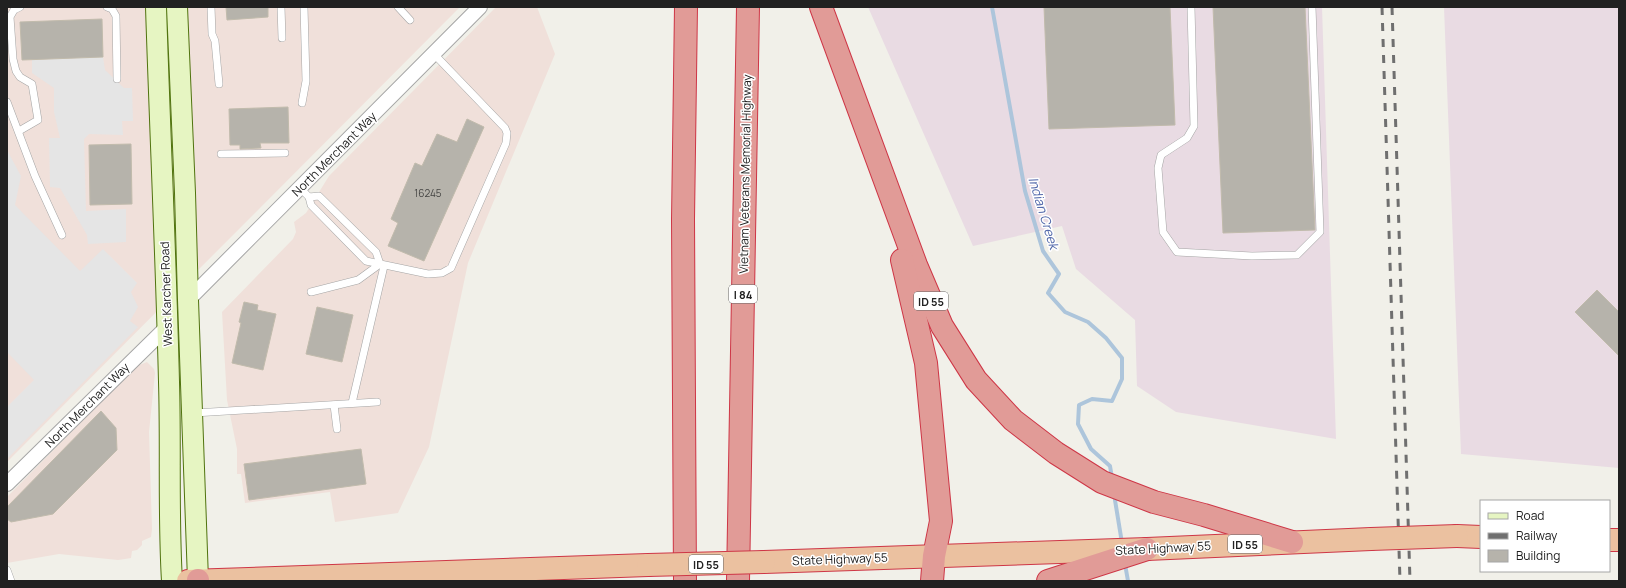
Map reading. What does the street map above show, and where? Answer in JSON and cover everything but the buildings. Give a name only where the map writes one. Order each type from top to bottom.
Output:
[{"type":"highway","points":[[685,581],[683,219],[686,7]]},
{"type":"highway","name":"Vietnam Veterans Memorial Highway","points":[[738,581],[748,7]]},
{"type":"highway","points":[[822,10],[905,268],[926,363],[941,522],[934,556],[932,581]]},
{"type":"highway","name":"ID 55","points":[[822,10],[916,265],[942,326],[976,380],[1013,420],[1056,453],[1102,482],[1154,502],[1204,515],[1292,542]]},
{"type":"highway","name":"State Highway 55","points":[[188,581],[1147,549],[1457,536],[1480,537]]},
{"type":"highway","points":[[1048,581],[1147,549]]},
{"type":"main road","name":"West Karcher Road","points":[[156,7],[168,326],[170,536],[172,581]]},
{"type":"main road","name":"West Karcher Road","points":[[177,7],[198,581]]},
{"type":"main road","points":[[162,194],[174,204],[177,283],[180,290],[188,300]]},
{"type":"street","name":"North Merchant Way","points":[[188,300],[305,193],[434,54],[480,7]]},
{"type":"street","name":"North Merchant Way","points":[[7,484],[168,326]]},
{"type":"lane","points":[[19,131],[38,120],[32,84],[20,77],[16,71],[13,59],[9,29],[10,17],[14,10],[20,7]]},
{"type":"lane","points":[[107,7],[112,9],[116,16],[117,79]]},
{"type":"lane","points":[[211,7],[212,34],[215,41],[218,84]]},
{"type":"lane","points":[[281,7],[282,38]]},
{"type":"lane","points":[[302,103],[306,74],[304,7]]},
{"type":"lane","points":[[398,7],[410,20]]},
{"type":"lane","points":[[1191,7],[1194,126],[1187,138],[1161,155],[1158,168],[1163,232],[1177,252],[1252,256],[1297,255],[1320,232],[1312,7]]},
{"type":"lane","points":[[305,193],[311,206],[366,261],[428,274],[442,273],[450,268],[507,138],[505,128],[434,54]]},
{"type":"lane","points":[[7,102],[35,176],[62,235]]},
{"type":"lane","points":[[221,154],[285,153]]},
{"type":"lane","points":[[305,193],[319,196],[376,252],[382,265],[352,403]]},
{"type":"lane","points":[[311,292],[358,280],[382,265]]},
{"type":"lane","points":[[192,413],[376,402]]},
{"type":"lane","points":[[334,405],[337,428]]},
{"type":"lane","points":[[7,570],[11,581]]},
{"type":"shaded area","points":[[7,7],[460,7],[7,462]]},
{"type":"shaded area","points":[[496,7],[537,7],[555,54],[468,263],[429,447],[398,513],[335,522],[330,492],[245,503],[241,474],[237,474],[237,449],[227,400],[222,312],[293,239],[296,232],[294,222],[306,213],[329,176]]},
{"type":"shaded area","points":[[868,7],[1322,7],[1336,439],[1176,412],[1137,386],[1135,320],[1076,269],[1062,226],[973,246]]},
{"type":"shaded area","points":[[1444,7],[1619,7],[1619,468],[1461,454]]},
{"type":"shaded area","points":[[103,57],[105,70],[124,88],[132,88],[133,121],[122,121],[123,135],[89,134],[84,139],[86,211],[126,209],[126,242],[88,244],[87,235],[60,188],[50,187],[49,138],[60,138],[54,112],[54,88],[32,73],[32,60]]},
{"type":"shaded area","points":[[7,150],[21,176],[15,205],[80,271],[103,249],[137,283],[131,292],[138,307],[130,321],[138,327],[7,459],[7,407],[34,380],[7,352]]},
{"type":"shaded area","points":[[147,362],[154,369],[155,373],[149,432],[151,537],[142,541],[142,545],[137,550],[132,551],[131,558],[118,560],[59,554],[7,563],[7,497],[137,366]]},
{"type":"waterway","name":"Indian Creek","points":[[992,7],[1025,191],[1043,251],[1059,274],[1048,293],[1065,312],[1088,322],[1106,338],[1122,358],[1122,379],[1112,401],[1092,399],[1079,405],[1078,424],[1091,449],[1110,466],[1112,478]]},
{"type":"waterway","name":"Indian Creek","points":[[1114,494],[1122,543]]},
{"type":"waterway","name":"Indian Creek","points":[[1125,564],[1128,581]]},
{"type":"railway","points":[[1382,7],[1400,581]]},
{"type":"railway","points":[[1392,7],[1410,581]]}]
